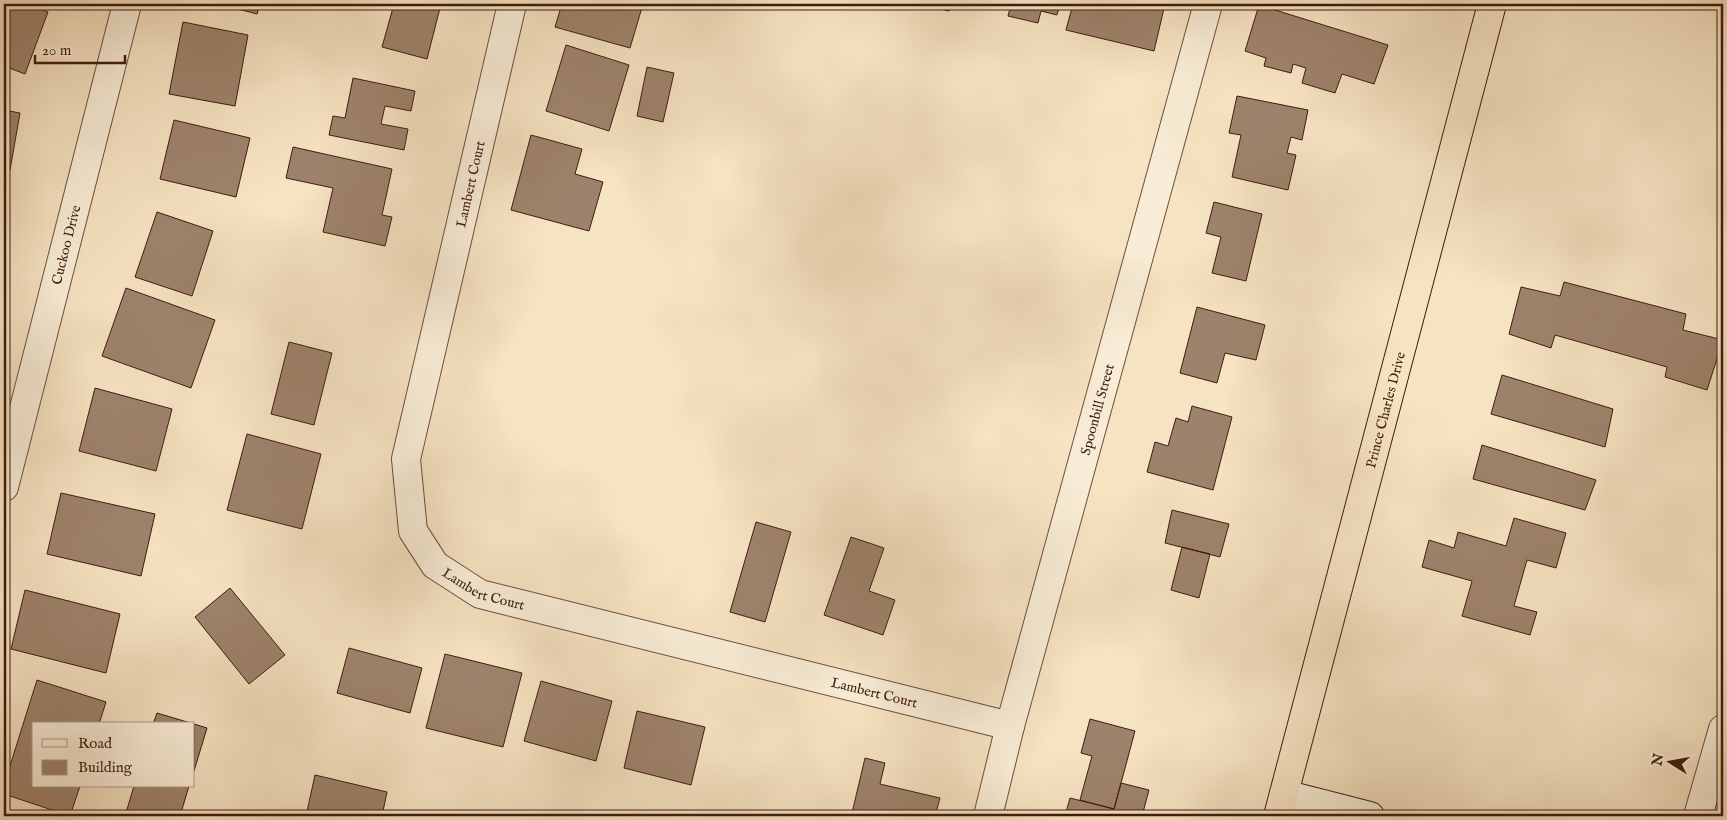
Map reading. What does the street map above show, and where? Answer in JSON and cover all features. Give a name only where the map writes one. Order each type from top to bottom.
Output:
[{"type":"highway","name":"Prince Charles Drive","points":[[1281,805],[1492,4]]},
{"type":"street","name":"Cuckoo Drive","points":[[4,486],[127,4]]},
{"type":"street","name":"Lambert Court","points":[[512,4],[406,459],[413,531],[435,565],[480,594],[1010,726]]},
{"type":"street","name":"Spoonbill Street","points":[[988,816],[1010,726],[1208,4]]},
{"type":"street","points":[[1698,816],[1723,729]]},
{"type":"street","points":[[1281,805],[1370,816]]},
{"type":"building","points":[[4,4],[27,4],[48,12],[25,74],[4,66]]},
{"type":"building","points":[[219,4],[260,4],[257,14]]},
{"type":"building","points":[[394,4],[441,4],[427,59],[382,47]]},
{"type":"building","points":[[562,4],[643,4],[630,48],[555,27]]},
{"type":"building","points":[[918,4],[951,4],[949,11]]},
{"type":"building","points":[[1011,4],[1060,4],[1057,15],[1041,11],[1038,23],[1008,16]]},
{"type":"building","points":[[1073,4],[1165,4],[1154,51],[1066,30]]},
{"type":"building","points":[[1259,5],[1388,45],[1374,84],[1342,74],[1335,93],[1302,83],[1306,68],[1293,64],[1291,73],[1264,66],[1266,58],[1245,51]]},
{"type":"building","points":[[183,22],[248,35],[235,106],[169,94]]},
{"type":"building","points":[[566,45],[629,65],[609,131],[546,111]]},
{"type":"building","points":[[647,67],[674,73],[663,122],[637,116]]},
{"type":"building","points":[[353,78],[415,91],[411,111],[385,106],[381,124],[408,129],[404,150],[329,135],[333,116],[345,118]]},
{"type":"building","points":[[1237,96],[1308,110],[1302,140],[1291,137],[1287,153],[1296,155],[1288,190],[1232,177],[1241,135],[1229,133]]},
{"type":"building","points":[[4,110],[20,113],[10,170],[4,169]]},
{"type":"building","points":[[174,120],[250,138],[236,197],[160,179]]},
{"type":"building","points":[[531,135],[582,149],[575,174],[603,182],[589,231],[511,210]]},
{"type":"building","points":[[293,147],[392,169],[382,215],[392,217],[385,246],[323,232],[333,188],[286,178]]},
{"type":"building","points":[[1214,202],[1262,214],[1246,281],[1212,273],[1221,237],[1206,233]]},
{"type":"building","points":[[157,212],[213,231],[192,296],[135,277]]},
{"type":"building","points":[[1564,282],[1686,314],[1683,330],[1723,340],[1707,390],[1665,377],[1667,367],[1555,335],[1551,348],[1509,334],[1521,287],[1560,296]]},
{"type":"building","points":[[126,288],[215,320],[191,388],[102,356]]},
{"type":"building","points":[[1197,307],[1265,325],[1256,360],[1225,353],[1217,383],[1180,373]]},
{"type":"building","points":[[289,342],[332,353],[314,425],[271,414]]},
{"type":"building","points":[[1502,375],[1613,409],[1605,447],[1491,414]]},
{"type":"building","points":[[95,388],[172,409],[156,471],[79,451]]},
{"type":"building","points":[[1192,406],[1232,417],[1213,490],[1147,472],[1155,442],[1168,446],[1176,418],[1188,422]]},
{"type":"building","points":[[247,434],[321,454],[302,529],[227,510]]},
{"type":"building","points":[[1482,445],[1596,480],[1585,510],[1473,479]]},
{"type":"building","points":[[61,493],[155,514],[141,576],[47,554]]},
{"type":"building","points":[[1172,510],[1229,524],[1220,557],[1165,543]]},
{"type":"building","points":[[1514,518],[1566,533],[1556,568],[1527,560],[1514,606],[1537,612],[1530,635],[1462,616],[1472,581],[1422,567],[1429,540],[1454,548],[1458,532],[1506,546]]},
{"type":"building","points":[[756,522],[791,532],[765,622],[730,612]]},
{"type":"building","points":[[851,537],[884,548],[869,591],[895,600],[883,635],[824,615]]},
{"type":"building","points":[[1182,547],[1210,554],[1199,598],[1171,590]]},
{"type":"building","points":[[230,588],[285,655],[249,684],[195,617]]},
{"type":"building","points":[[25,590],[120,614],[106,673],[11,649]]},
{"type":"building","points":[[349,648],[422,668],[410,713],[337,693]]},
{"type":"building","points":[[445,654],[522,673],[503,747],[426,728]]},
{"type":"building","points":[[37,680],[106,702],[100,722],[32,722],[32,788],[79,788],[70,816],[4,794],[4,785]]},
{"type":"building","points":[[541,681],[612,701],[596,761],[524,741]]},
{"type":"building","points":[[637,711],[705,727],[691,785],[624,768]]},
{"type":"building","points":[[157,713],[187,722],[154,722]]},
{"type":"building","points":[[1090,719],[1135,731],[1114,809],[1080,800],[1092,756],[1081,753]]},
{"type":"building","points":[[195,724],[207,728],[195,768]]},
{"type":"building","points":[[865,758],[885,763],[880,784],[940,798],[935,816],[866,816],[852,813]]},
{"type":"building","points":[[315,775],[387,792],[382,816],[306,816]]},
{"type":"building","points":[[1121,783],[1149,790],[1142,816],[1065,816],[1070,798],[1114,809]]},
{"type":"building","points":[[133,788],[188,788],[180,816],[125,816]]}]
